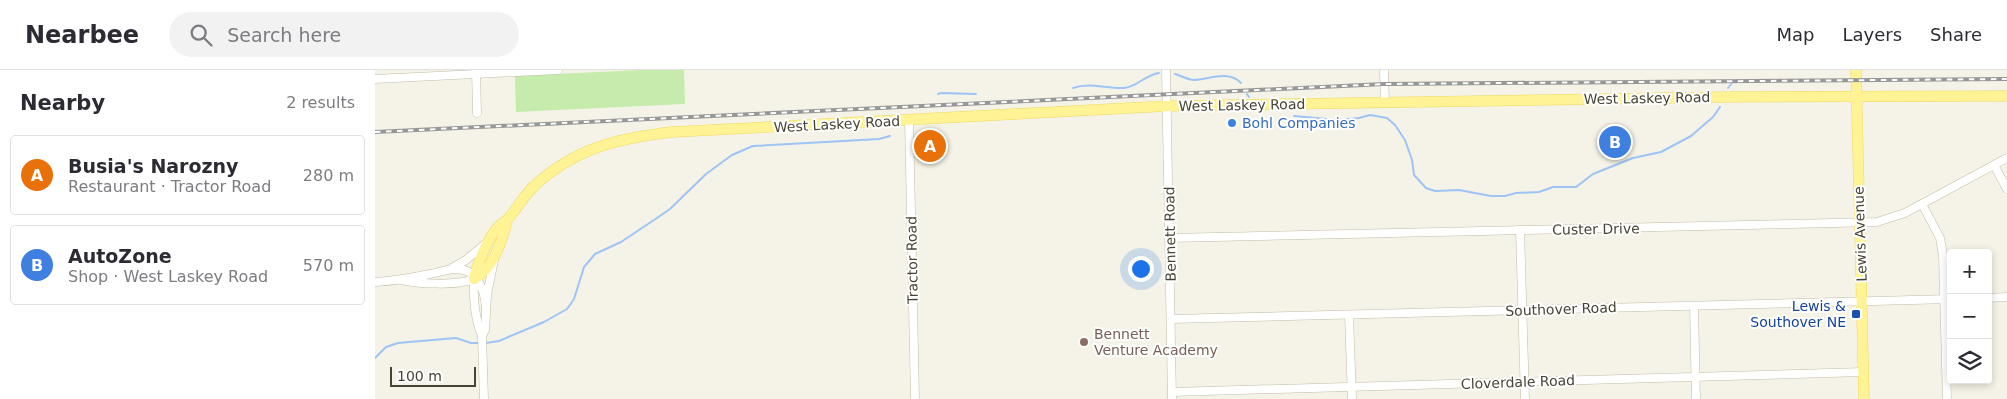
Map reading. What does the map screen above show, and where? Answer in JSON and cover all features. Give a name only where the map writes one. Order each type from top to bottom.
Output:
[{"type":"main road","name":"Lewis Avenue","points":[[1855,70],[1864,399]]},
{"type":"main road","name":"West Laskey Road","points":[[475,277],[479,262],[498,226],[507,220],[528,193],[551,173],[574,158],[608,142],[673,132],[1168,106],[1856,96],[2007,96]]},
{"type":"main road","name":"West Laskey Road","points":[[475,277],[494,257],[507,220]]},
{"type":"street","points":[[375,79],[476,72],[558,70]]},
{"type":"street","name":"Bennett Road","points":[[1166,70],[1172,395]]},
{"type":"street","points":[[1384,70],[1385,103]]},
{"type":"street","points":[[476,72],[477,113]]},
{"type":"street","name":"Tractor Road","points":[[909,120],[915,399]]},
{"type":"street","name":"Custer Drive","points":[[1170,238],[1860,224],[1895,218],[2007,158]]},
{"type":"street","points":[[1995,165],[2007,189]]},
{"type":"street","points":[[1923,204],[1940,238],[1947,294]]},
{"type":"street","points":[[1520,230],[1525,399]]},
{"type":"street","name":"West Laskey Road","points":[[446,270],[471,257],[491,237]]},
{"type":"street","points":[[482,336],[485,330],[486,309],[494,257]]},
{"type":"street","points":[[375,282],[401,280],[459,269],[475,277],[483,289],[486,309]]},
{"type":"street","points":[[401,280],[413,283],[454,282],[475,277]]},
{"type":"street","points":[[475,277],[474,296],[483,348],[484,399]]},
{"type":"street","points":[[1992,298],[2007,297]]},
{"type":"street","name":"Southover Road","points":[[1171,319],[1947,299]]},
{"type":"street","points":[[1693,306],[1696,399]]},
{"type":"street","points":[[1349,315],[1352,399]]},
{"type":"street","points":[[1947,399],[1948,339]]},
{"type":"street","name":"Cloverdale Road","points":[[1172,395],[1352,387],[1863,372]]},
{"type":"green space","points":[[640,70],[684,70],[685,104],[516,112],[515,76]]},
{"type":"waterway","points":[[1073,88],[1079,86],[1124,88],[1133,86],[1149,76],[1159,73]]},
{"type":"waterway","points":[[1175,74],[1194,80],[1225,76],[1236,79],[1241,83]]},
{"type":"waterway","points":[[1728,88],[1732,83]]},
{"type":"waterway","points":[[938,94],[976,94]]},
{"type":"waterway","points":[[1294,116],[1338,120],[1370,115],[1387,118],[1395,125],[1405,140],[1412,160],[1414,175],[1426,188],[1435,191],[1459,190],[1491,196],[1505,196],[1516,193],[1539,192],[1553,187],[1576,187],[1593,174],[1633,158],[1661,152],[1691,136],[1713,117],[1720,107]]},
{"type":"waterway","points":[[486,343],[499,341],[544,322],[567,309],[574,299],[584,267],[595,254],[621,242],[670,209],[706,174],[732,155],[753,146],[879,139],[890,136]]},
{"type":"waterway","points":[[375,358],[386,347],[398,343],[456,338],[471,343],[481,343]]},
{"type":"railway","points":[[375,132],[1384,84],[2007,79]]},
{"type":"place","name":"Bohl Companies","points":[[1232,123]]},
{"type":"place","name":"AutoZone","points":[[1615,142]]},
{"type":"place","name":"Busia's Narozny","points":[[930,146]]},
{"type":"place","name":"Lewis & Southover NE","points":[[1856,314]]},
{"type":"place","name":"Bennett Venture Academy","points":[[1084,342]]}]
